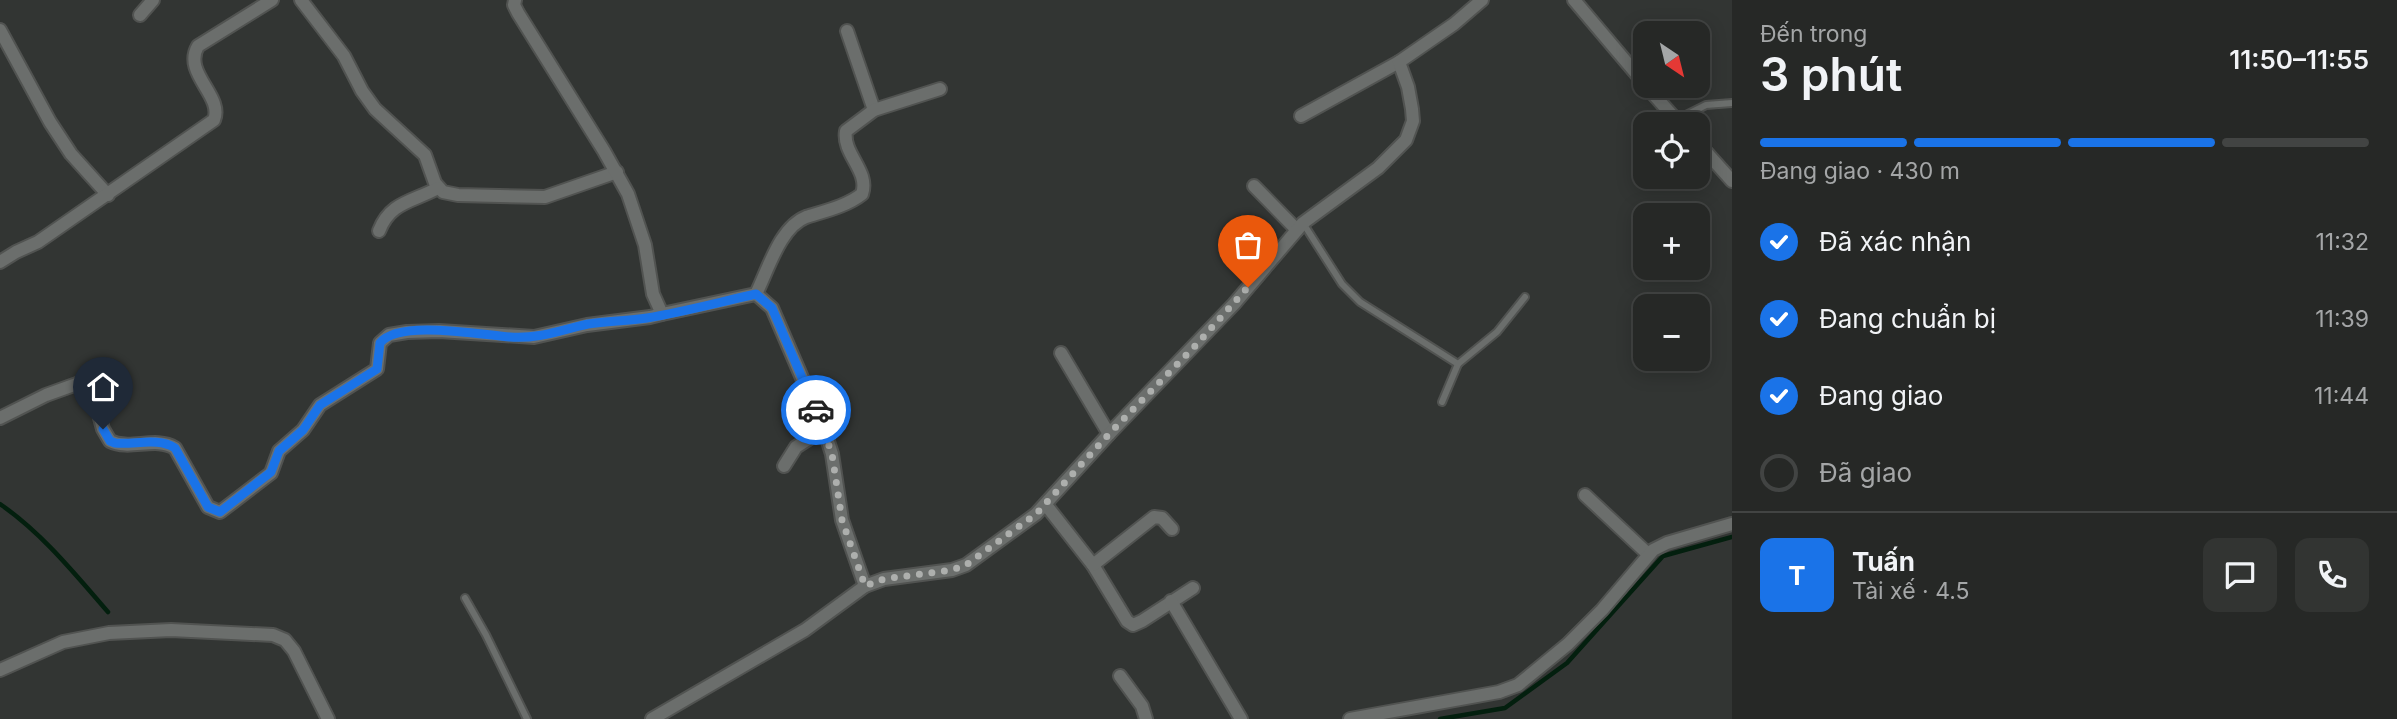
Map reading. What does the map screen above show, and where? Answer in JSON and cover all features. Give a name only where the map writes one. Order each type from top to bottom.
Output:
[{"type":"street","points":[[140,15],[153,0]]},
{"type":"street","points":[[0,262],[38,242],[214,120],[216,108],[194,65],[194,52],[198,46],[272,0]]},
{"type":"street","points":[[302,0],[344,56],[362,91],[375,109],[425,155],[438,188],[443,192],[457,195],[545,197],[617,172]]},
{"type":"street","points":[[515,0],[518,13],[628,194],[645,246],[653,293],[662,314]]},
{"type":"street","points":[[1301,116],[1398,62],[1454,24],[1482,0]]},
{"type":"street","points":[[1574,0],[1633,70]]},
{"type":"street","points":[[0,30],[50,122],[71,154],[108,195]]},
{"type":"street","points":[[847,32],[874,110]]},
{"type":"street","points":[[661,717],[805,630],[865,586],[893,578],[952,570],[966,565],[1046,505],[1109,434],[1206,334],[1300,226],[1378,168],[1406,140],[1413,121],[1412,109],[1408,87],[1398,62]]},
{"type":"street","points":[[756,294],[790,227],[804,218],[862,194],[864,179],[845,142],[846,131],[874,110],[940,89]]},
{"type":"street","points":[[1657,98],[1669,112]]},
{"type":"street","points":[[1710,156],[1732,181]]},
{"type":"street","points":[[1254,186],[1300,226]]},
{"type":"street","points":[[379,231],[391,210],[438,188]]},
{"type":"street","points":[[0,418],[46,395],[85,381],[90,385],[103,429],[110,441],[121,444],[169,444],[175,448],[208,507],[220,512],[271,472],[279,451],[303,430],[320,405],[377,369],[380,343],[389,335],[439,331],[534,337],[756,294]]},
{"type":"street","points":[[756,294],[772,308],[824,429],[832,454],[842,520],[865,586]]},
{"type":"street","points":[[1061,353],[1109,434]]},
{"type":"street","points":[[784,466],[796,447],[824,429]]},
{"type":"street","points":[[1585,495],[1648,554]]},
{"type":"street","points":[[1046,505],[1093,565],[1127,621],[1133,625],[1193,588]]},
{"type":"street","points":[[1093,565],[1154,517],[1162,518],[1172,529]]},
{"type":"street","points":[[1350,719],[1499,692],[1518,685],[1588,625],[1648,554],[1667,543],[1732,524]]},
{"type":"street","points":[[1171,601],[1241,719]]},
{"type":"street","points":[[0,670],[63,642],[108,633],[171,630],[274,635],[285,640],[294,651],[328,719]]},
{"type":"street","points":[[1120,676],[1142,706],[1146,719]]},
{"type":"lane","points":[[1696,112],[1706,106],[1732,103]]},
{"type":"lane","points":[[1300,226],[1342,284],[1360,302],[1458,364]]},
{"type":"lane","points":[[1442,402],[1458,364],[1497,332],[1525,297]]},
{"type":"lane","points":[[465,598],[527,719]]},
{"type":"waterway","points":[[0,504],[44,541],[108,612]]},
{"type":"waterway","points":[[1440,719],[1505,708],[1567,663],[1663,556],[1732,537]]},
{"type":"way so far","points":[[816,410],[832,454],[842,520],[865,586],[884,579],[952,570],[966,565],[1046,505],[1248,287]]},
{"type":"route","points":[[103,429],[110,441],[115,443],[156,442],[175,448],[202,499],[212,510],[220,512],[271,472],[279,451],[303,430],[320,405],[377,369],[380,362],[380,343],[389,335],[439,331],[540,337],[587,325],[650,317],[756,294],[772,308],[816,410]]}]
